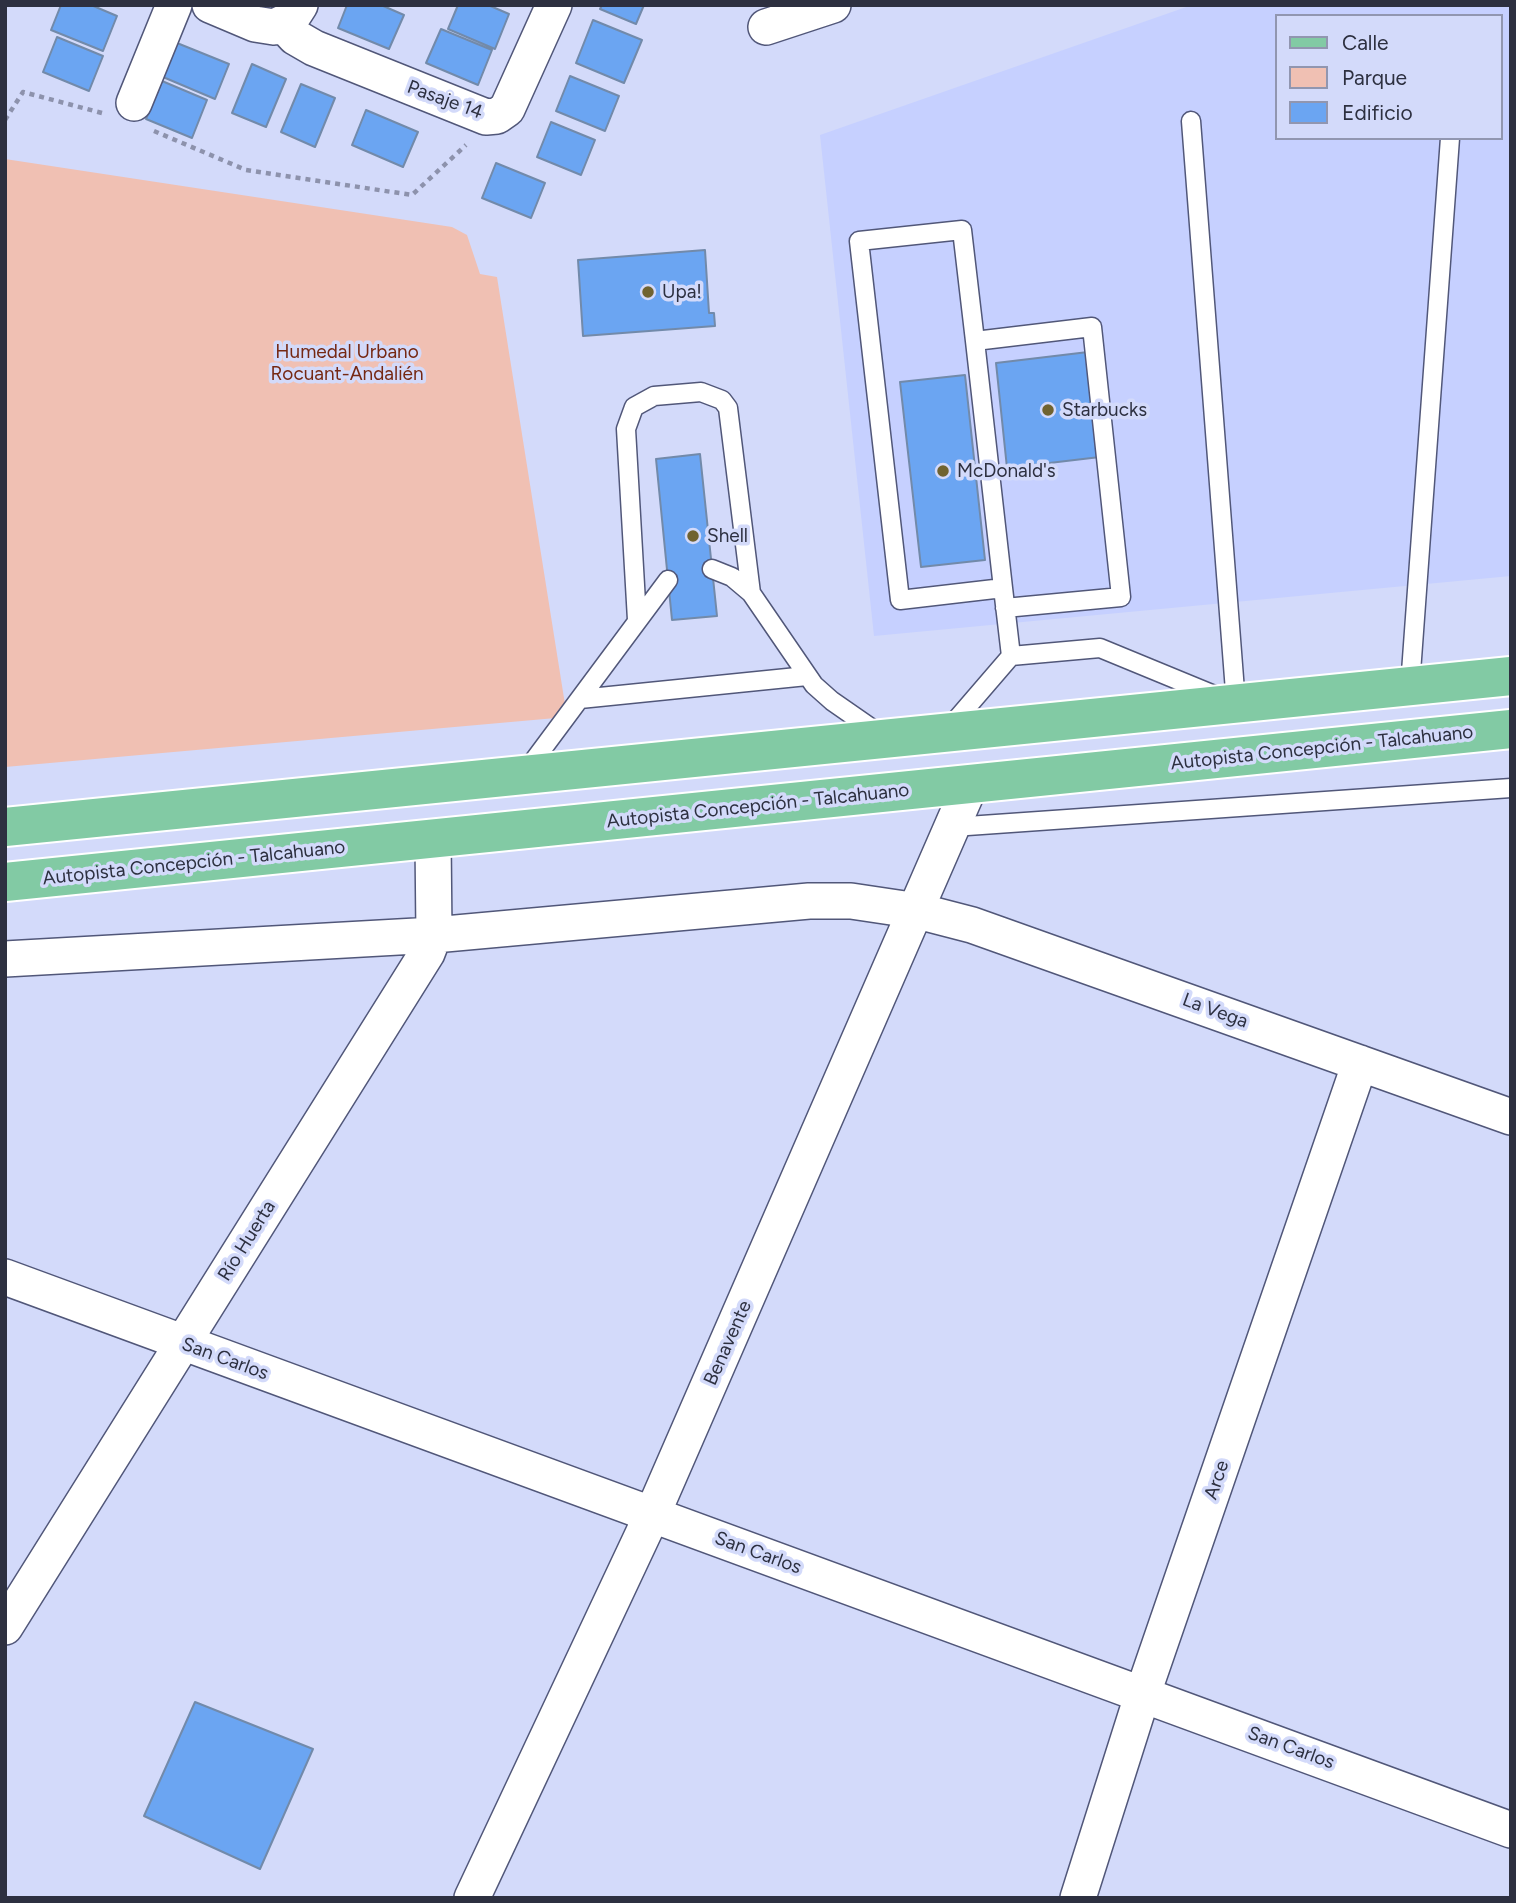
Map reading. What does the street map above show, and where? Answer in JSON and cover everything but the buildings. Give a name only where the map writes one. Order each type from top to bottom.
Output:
[{"type":"main road","points":[[5,827],[1511,676]]},
{"type":"main road","name":"Autopista Concepción - Talcahuano","points":[[5,882],[1511,729]]},
{"type":"street","points":[[133,116],[174,5]]},
{"type":"street","points":[[210,5],[264,27],[292,15]]},
{"type":"street","name":"Pasaje 14","points":[[292,15],[295,37],[314,48],[475,114],[497,116],[507,109],[513,99],[554,5]]},
{"type":"street","points":[[766,27],[815,9]]},
{"type":"street","name":"Benavente","points":[[472,1898],[652,1515],[918,911],[971,783]]},
{"type":"street","name":"Río Huerta","points":[[5,1627],[401,998],[434,935],[433,839]]},
{"type":"street","name":"La Vega","points":[[5,959],[434,935],[809,901],[851,901],[918,911],[972,925],[1511,1117]]},
{"type":"street","name":"Arce","points":[[1078,1898],[1143,1693],[1360,1063]]},
{"type":"street","name":"San Carlos","points":[[5,1277],[1511,1830]]},
{"type":"lane","points":[[945,733],[1011,656],[1100,648],[1236,704],[1191,121]]},
{"type":"lane","points":[[1410,686],[1450,140]]},
{"type":"lane","points":[[1003,588],[900,600],[859,241],[962,230],[1011,656]]},
{"type":"lane","points":[[975,341],[1092,327],[1121,597],[1005,608]]},
{"type":"lane","points":[[636,620],[626,429],[634,407],[654,396],[701,392],[722,400],[728,408],[751,593]]},
{"type":"lane","points":[[712,569],[732,576],[751,593],[807,676],[832,701],[887,738]]},
{"type":"lane","points":[[524,775],[668,580]]},
{"type":"lane","points":[[580,699],[807,676]]},
{"type":"lane","points":[[953,827],[1511,788]]},
{"type":"path","points":[[5,120],[23,92],[133,116],[246,170],[412,195],[497,116]]},
{"type":"shaded area","points":[[1192,5],[1511,5],[1511,576],[874,636],[820,135]]},
{"type":"green space","name":"Humedal Urbano Rocuant-Andalién","points":[[5,159],[452,227],[467,235],[480,274],[497,277],[567,717],[5,767]]},
{"type":"place","name":"Upa!","points":[[648,292]]},
{"type":"place","name":"Starbucks","points":[[1048,410]]},
{"type":"place","name":"McDonald's","points":[[943,471]]},
{"type":"place","name":"Shell","points":[[693,536]]}]
